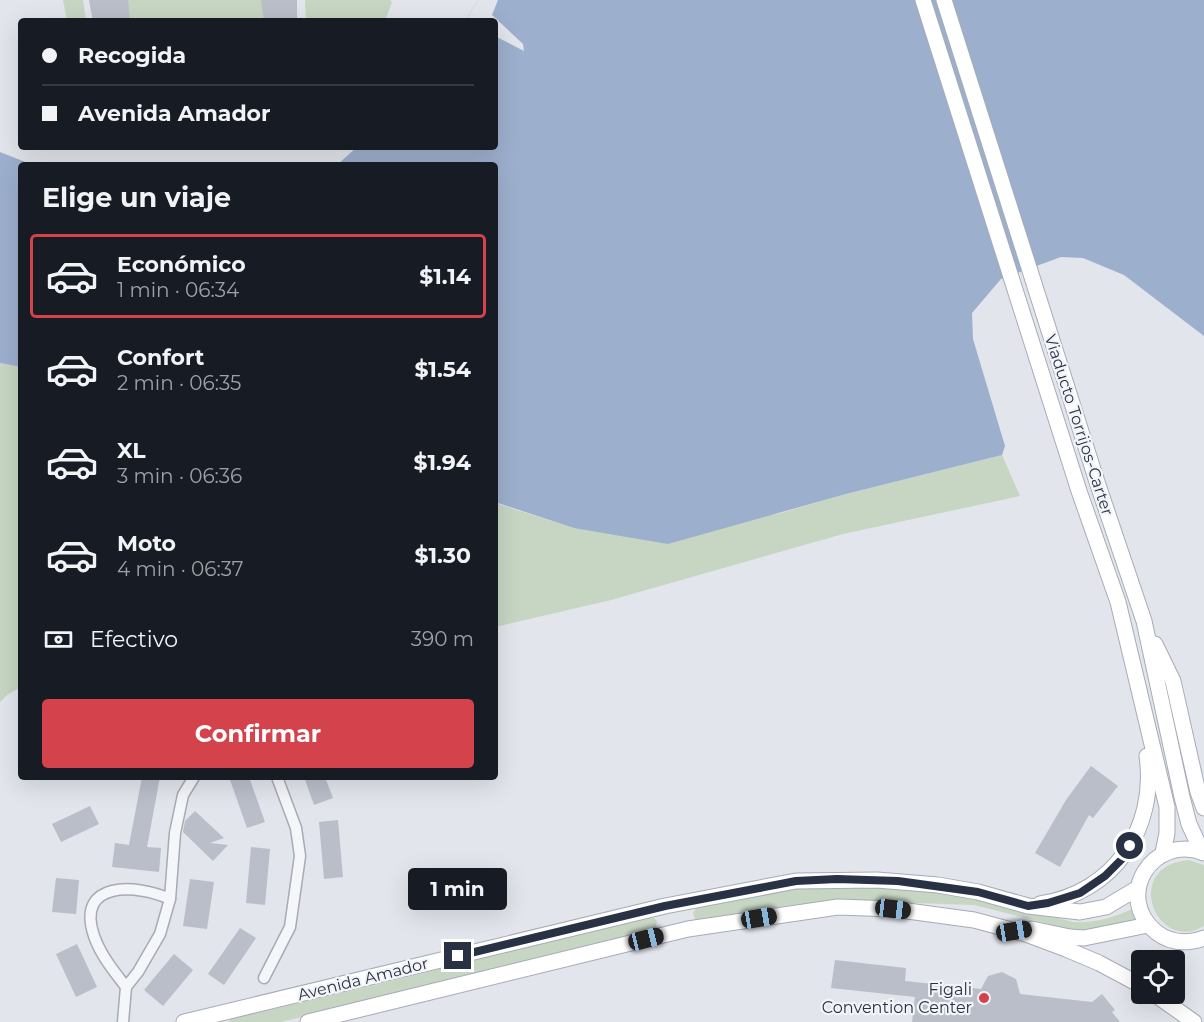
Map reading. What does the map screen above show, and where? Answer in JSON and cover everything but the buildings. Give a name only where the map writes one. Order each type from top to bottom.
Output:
[{"type":"main road","name":"Viaducto Torrijos-Carter","points":[[923,0],[1079,491],[1118,602],[1167,807],[1167,833],[1163,853]]},
{"type":"main road","name":"Viaducto Torrijos-Carter","points":[[944,0],[1098,485],[1144,621],[1182,797],[1189,824],[1203,852]]},
{"type":"main road","points":[[1144,621],[1173,681],[1198,792],[1204,808]]},
{"type":"main road","points":[[1028,906],[1048,903],[1080,893],[1105,876],[1123,858],[1137,835],[1144,809],[1149,773],[1138,685]]},
{"type":"main road","points":[[1200,943],[1177,942],[1161,936],[1148,925],[1141,914],[1138,888],[1146,868],[1163,853],[1176,849],[1203,852]]},
{"type":"main road","name":"Avenida Amador","points":[[184,1022],[204,1020],[665,906],[796,881],[837,879],[938,885],[987,894],[1028,906],[1069,912],[1094,911],[1106,907],[1138,888]]},
{"type":"main road","points":[[665,906],[688,929]]},
{"type":"main road","name":"Avenida Amador","points":[[308,1022],[688,929],[838,907],[884,908],[974,920],[1077,953],[1131,979]]},
{"type":"main road","name":"Avenida Amador","points":[[1014,931],[1037,929],[1084,938],[1148,925]]},
{"type":"main road","points":[[1169,1004],[1194,1022]]},
{"type":"street","points":[[123,1022],[126,987],[138,972],[160,934],[170,899],[177,824],[183,795],[192,780]]},
{"type":"street","points":[[264,978],[290,927],[300,856],[296,828],[278,780]]},
{"type":"street","points":[[126,987],[103,957],[93,935],[90,914],[95,901],[105,892],[118,888],[155,892],[170,899]]},
{"type":"green space","points":[[63,0],[83,0],[86,18],[66,18]]},
{"type":"green space","points":[[89,0],[297,0],[297,18],[92,18]]},
{"type":"green space","points":[[305,0],[390,0],[392,2],[386,18],[306,18]]},
{"type":"green space","points":[[0,363],[18,366],[18,689],[0,702]]},
{"type":"green space","points":[[1002,455],[1020,496],[843,534],[611,600],[498,626],[498,504],[574,528],[777,514],[846,494]]},
{"type":"green space","points":[[1189,860],[1204,865],[1204,926],[1187,932],[1172,929],[1160,919],[1153,906],[1151,891],[1156,877],[1168,866]]},
{"type":"green space","points":[[888,885],[972,896],[1073,922],[1103,919],[1132,909],[1137,922],[1083,930],[1069,929],[974,905],[851,901],[791,905],[701,921],[695,919],[693,913],[697,907],[791,887]]},
{"type":"green space","points":[[643,917],[654,918],[657,921],[656,926],[648,931],[281,1022],[228,1022],[231,1019],[392,981]]},
{"type":"water","points":[[478,0],[1204,0],[1204,336],[1124,275],[1083,258],[1061,257],[1001,279],[972,313],[973,339],[1005,446],[1002,455],[846,494],[668,544],[574,528],[498,503],[498,162],[340,162],[354,150],[498,150],[498,18],[467,18]]},
{"type":"water","points":[[0,152],[25,162],[18,162],[18,366],[0,363]]},
{"type":"pier","points":[[478,0],[498,0],[492,15],[495,18],[467,18]]},
{"type":"pier","points":[[498,21],[523,44],[524,51],[498,38]]},
{"type":"place","name":"Figali Convention Center","points":[[984,998]]},
{"type":"route","points":[[458,956],[665,906],[796,881],[837,879],[898,881],[978,892],[1028,906],[1048,903],[1080,893],[1105,876],[1123,858],[1130,846]]}]
